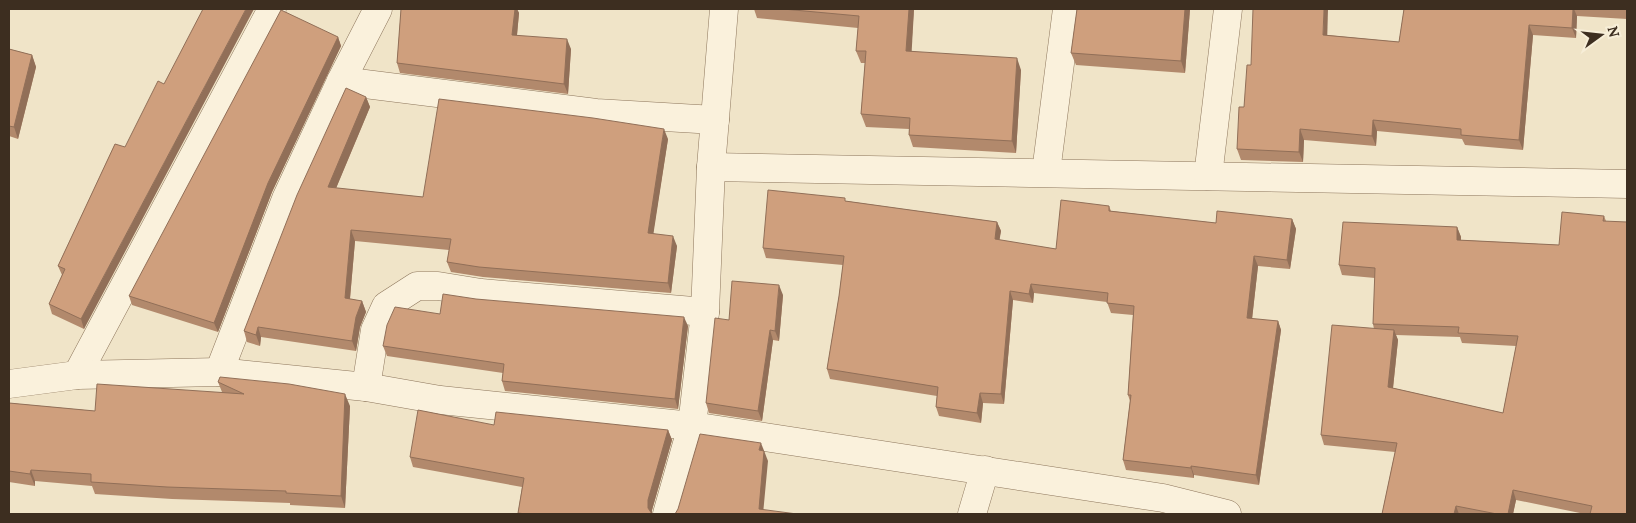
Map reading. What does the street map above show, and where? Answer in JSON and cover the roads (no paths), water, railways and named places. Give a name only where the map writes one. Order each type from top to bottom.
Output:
[{"type":"street","points":[[78,375],[272,9]]},
{"type":"street","points":[[219,372],[278,217],[341,81],[378,9]]},
{"type":"street","points":[[667,514],[692,426],[705,312],[711,167],[724,9]]},
{"type":"street","points":[[1046,172],[1067,9]]},
{"type":"street","points":[[1208,176],[1228,9]]},
{"type":"street","points":[[341,81],[596,113],[715,120]]},
{"type":"street","points":[[711,167],[1627,184]]},
{"type":"street","points":[[366,387],[375,330],[386,306],[417,286],[438,286],[481,293],[705,312]]},
{"type":"street","points":[[9,384],[78,375],[219,372],[366,387],[440,400],[692,426],[1163,498],[1227,514]]},
{"type":"street","points":[[972,514],[984,470]]}]
